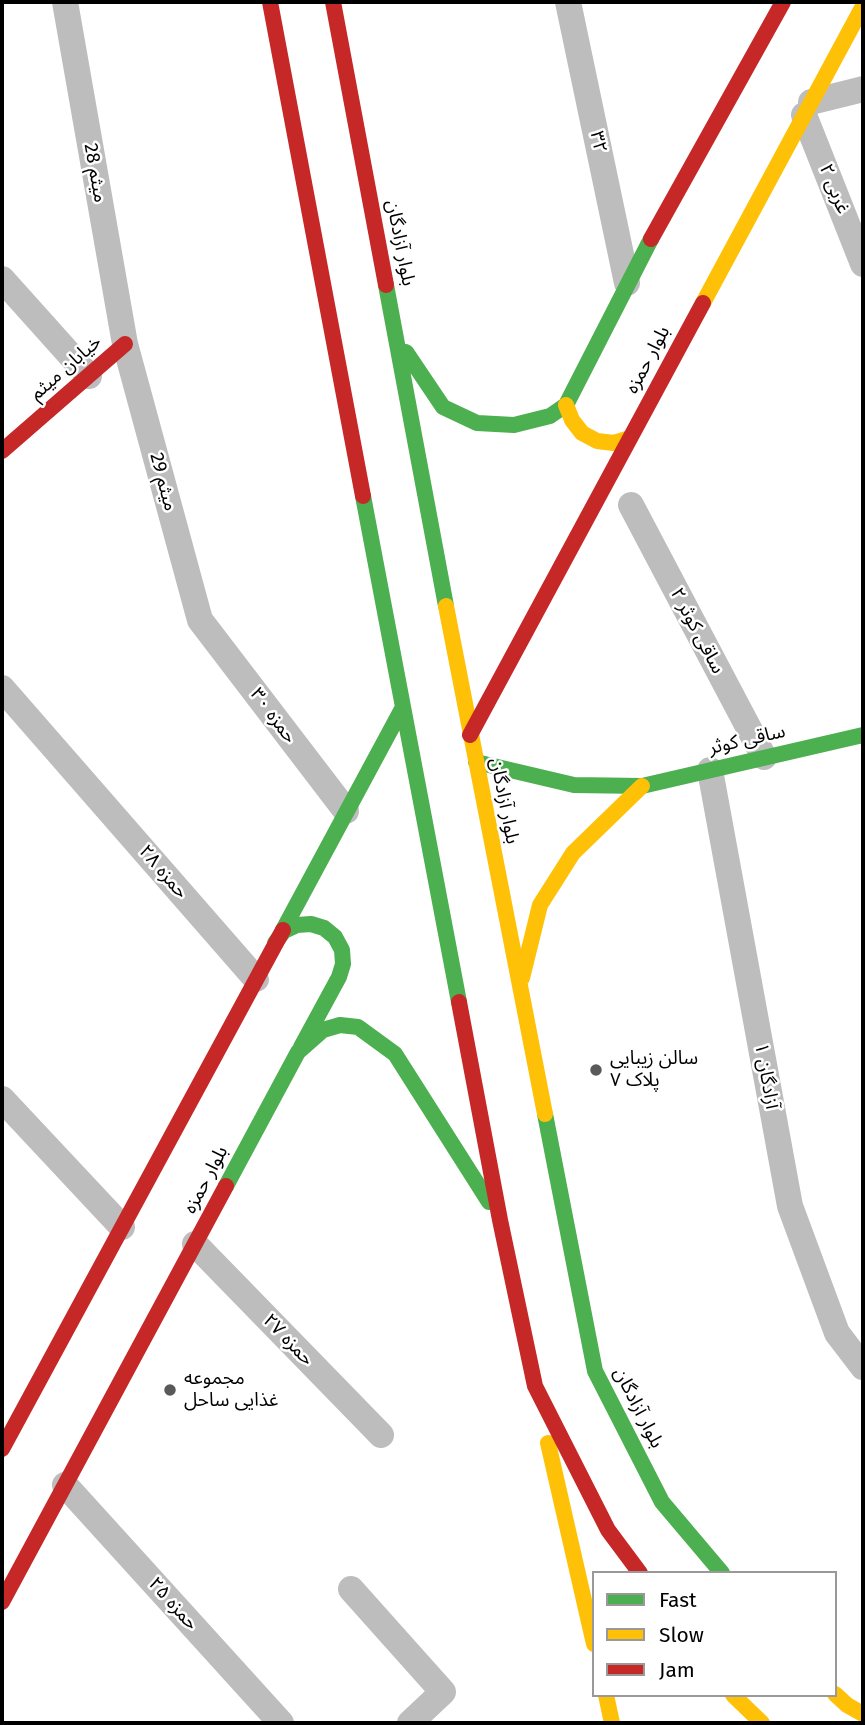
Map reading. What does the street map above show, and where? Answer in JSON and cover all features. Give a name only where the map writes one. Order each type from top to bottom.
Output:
[{"type":"main road","points":[[270,2],[500,1220],[534,1386],[592,1635]]},
{"type":"main road","name":"بلوار آزادگان","points":[[332,2],[475,762],[595,1371],[662,1502],[720,1571]]},
{"type":"main road","points":[[397,340],[443,407],[477,422],[514,425],[550,416],[566,405],[627,283],[783,2]]},
{"type":"main road","name":"بلوار حمزه","points":[[470,734],[863,6]]},
{"type":"main road","name":"خیابان میثم","points":[[2,451],[125,344]]},
{"type":"main road","points":[[566,405],[572,420],[582,433],[597,441],[614,443],[629,438]]},
{"type":"main road","points":[[2,1449],[403,706]]},
{"type":"main road","name":"ساقی کوثر","points":[[475,762],[574,785],[642,786],[863,735]]},
{"type":"main road","points":[[519,989],[540,905],[573,853],[642,786]]},
{"type":"main road","points":[[275,943],[284,931],[297,925],[311,924],[324,928],[335,937],[342,950],[343,964],[339,977],[298,1052]]},
{"type":"main road","name":"بلوار حمزه","points":[[2,1602],[298,1052],[323,1030],[340,1025],[358,1027],[395,1054],[500,1220]]},
{"type":"main road","points":[[534,1386],[608,1530],[639,1571]]},
{"type":"main road","points":[[606,1697],[612,1723]]},
{"type":"main road","points":[[726,1714],[733,1697]]},
{"type":"main road","points":[[736,1697],[762,1723]]},
{"type":"main road","points":[[841,1704],[863,1714]]},
{"type":"street","name":"میثم 28","points":[[65,2],[125,344]]},
{"type":"street","name":"۳۲","points":[[568,2],[627,283]]},
{"type":"street","points":[[808,109],[863,89]]},
{"type":"street","name":"۲ غربی","points":[[808,109],[863,264]]},
{"type":"street","points":[[2,279],[89,376]]},
{"type":"street","name":"میثم 29","points":[[125,344],[200,620]]},
{"type":"street","name":"ساقی کوثر ۲","points":[[631,505],[764,757]]},
{"type":"street","name":"حمزه ۳۰","points":[[200,620],[346,811]]},
{"type":"street","name":"حمزه ۲۸","points":[[2,688],[256,979]]},
{"type":"street","name":"آزادگان ۱","points":[[710,770],[790,1206],[837,1333],[863,1367]]},
{"type":"street","points":[[2,1099],[122,1227]]},
{"type":"street","name":"حمزه ۲۷","points":[[195,1244],[381,1435]]},
{"type":"street","name":"حمزه ۲۵","points":[[65,1485],[281,1723]]},
{"type":"street","points":[[351,1589],[443,1692],[410,1723]]},
{"type":"traffic: fast","points":[[406,352],[443,407],[477,423],[514,425],[550,416],[566,405],[651,239]]},
{"type":"traffic: fast","points":[[386,285],[446,606]]},
{"type":"traffic: fast","points":[[363,496],[459,1002]]},
{"type":"traffic: fast","points":[[283,930],[403,707]]},
{"type":"traffic: fast","points":[[476,762],[574,785],[642,786],[863,735]]},
{"type":"traffic: fast","points":[[275,943],[284,931],[297,925],[311,924],[324,928],[335,937],[342,950],[343,964],[339,977],[301,1047]]},
{"type":"traffic: fast","points":[[226,1186],[298,1052],[323,1030],[340,1025],[358,1027],[395,1054],[489,1202]]},
{"type":"traffic: fast","points":[[545,1114],[595,1371],[662,1502],[720,1571]]},
{"type":"traffic: slow","points":[[703,303],[863,6]]},
{"type":"traffic: slow","points":[[566,405],[572,420],[582,433],[597,441],[614,443],[630,438]]},
{"type":"traffic: slow","points":[[446,606],[545,1114]]},
{"type":"traffic: slow","points":[[522,978],[540,905],[573,853],[642,786]]},
{"type":"traffic: slow","points":[[548,1443],[592,1635]]},
{"type":"traffic: slow","points":[[837,1696],[863,1714]]},
{"type":"traffic: slow","points":[[606,1697],[612,1723]]},
{"type":"traffic: slow","points":[[735,1697],[762,1723]]},
{"type":"traffic: jam","points":[[270,2],[363,496]]},
{"type":"traffic: jam","points":[[333,2],[386,285]]},
{"type":"traffic: jam","points":[[651,239],[783,2]]},
{"type":"traffic: jam","points":[[470,735],[703,303]]},
{"type":"traffic: jam","points":[[2,451],[125,344]]},
{"type":"traffic: jam","points":[[2,1449],[283,930]]},
{"type":"traffic: jam","points":[[459,1002],[500,1220],[535,1386],[608,1530],[639,1571]]},
{"type":"traffic: jam","points":[[2,1602],[226,1186]]},
{"type":"place","name":"سالن زیبایی پلاک ۷","points":[[596,1070]]},
{"type":"place","name":"مجموعه غذایی ساحل","points":[[170,1390]]}]
